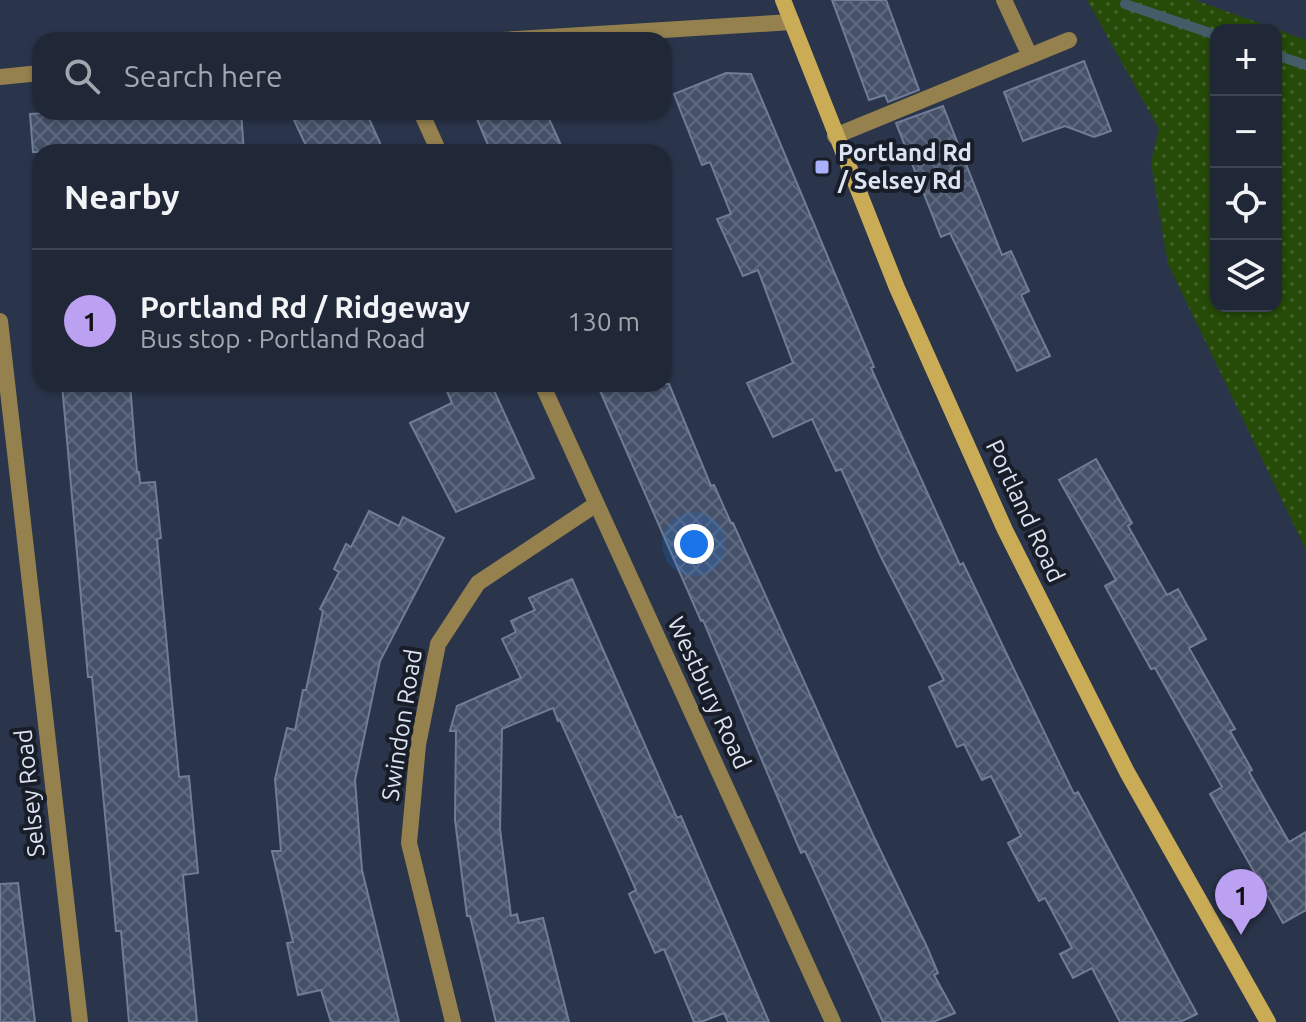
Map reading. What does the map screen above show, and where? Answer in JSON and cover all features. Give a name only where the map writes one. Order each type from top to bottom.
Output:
[{"type":"main road","name":"Portland Road","points":[[783,0],[897,288],[1005,530],[1127,772],[1268,1022]]},
{"type":"street","points":[[1004,0],[1030,56]]},
{"type":"street","points":[[631,32],[792,22]]},
{"type":"street","points":[[835,136],[1069,40]]},
{"type":"street","points":[[0,77],[32,74]]},
{"type":"street","points":[[425,120],[435,144]]},
{"type":"street","name":"Selsey Road","points":[[0,321],[80,1022]]},
{"type":"street","name":"Westbury Road","points":[[546,392],[833,1022]]},
{"type":"street","name":"Swindon Road","points":[[453,1022],[409,843],[418,745],[438,644],[478,583],[595,505]]},
{"type":"green space","points":[[1087,0],[1195,0],[1262,24],[1210,24],[1210,312],[1282,312],[1282,31],[1306,40],[1306,550],[1168,264],[1151,163],[1159,129]]},
{"type":"building","points":[[832,0],[886,0],[919,90],[888,102],[885,95],[869,100]]},
{"type":"building","points":[[1084,61],[1111,131],[1094,137],[1065,126],[1023,141],[1004,92]]},
{"type":"building","points":[[726,73],[751,74],[874,367],[871,368],[960,565],[963,563],[1074,794],[1078,792],[1197,1014],[1180,1022],[1120,1022],[1092,968],[1073,978],[1060,954],[1072,948],[1045,898],[1039,901],[1008,843],[1021,836],[991,776],[982,780],[964,744],[957,747],[929,687],[944,680],[881,557],[841,469],[836,471],[812,419],[773,437],[747,383],[793,363],[758,270],[743,276],[717,219],[731,214],[710,162],[702,165],[674,94]]},
{"type":"building","points":[[943,106],[1002,255],[1011,251],[1029,291],[1021,295],[1050,356],[1017,371],[950,233],[941,237],[896,123]]},
{"type":"building","points":[[30,114],[32,120],[242,120],[243,144],[32,144]]},
{"type":"building","points":[[294,120],[370,120],[380,144],[305,144]]},
{"type":"building","points":[[477,120],[550,120],[560,144],[488,144]]},
{"type":"building","points":[[672,391],[711,486],[714,485],[733,523],[873,835],[927,947],[938,973],[934,975],[955,1013],[933,1022],[883,1022],[805,851],[801,853],[601,392]]},
{"type":"building","points":[[63,392],[131,392],[137,472],[140,483],[155,482],[161,538],[157,539],[179,777],[189,776],[198,873],[183,875],[197,1022],[129,1022],[121,931],[116,931],[92,677],[88,677]]},
{"type":"building","points":[[447,392],[495,392],[534,478],[456,512],[410,423],[452,403]]},
{"type":"building","points":[[1096,459],[1132,523],[1128,526],[1167,595],[1178,589],[1206,639],[1189,648],[1235,729],[1230,731],[1252,770],[1249,772],[1289,842],[1306,832],[1306,910],[1283,923],[1210,794],[1222,787],[1105,586],[1116,580],[1059,480]]},
{"type":"building","points":[[369,511],[399,526],[403,517],[444,538],[380,661],[355,780],[362,870],[399,1022],[331,1022],[321,990],[298,995],[287,943],[293,942],[272,851],[281,851],[275,779],[287,728],[295,730],[323,611],[320,609],[339,572],[334,569],[346,544],[351,547]]},
{"type":"building","points":[[572,579],[677,818],[681,816],[769,1022],[728,1022],[724,1013],[694,1022],[664,949],[655,953],[629,894],[636,890],[553,708],[502,729],[500,829],[511,916],[517,914],[519,923],[543,918],[569,1022],[496,1022],[470,916],[467,916],[455,820],[456,731],[450,731],[457,706],[521,678],[502,639],[516,632],[511,621],[535,610],[529,598]]},
{"type":"building","points":[[18,883],[35,1022],[0,1022],[0,884]]},
{"type":"waterway","points":[[1125,4],[1210,33]]},
{"type":"waterway","points":[[1282,57],[1306,65]]},
{"type":"place","name":"Portland Rd / Selsey Rd","points":[[822,167]]},
{"type":"place","name":"Portland Rd / Ridgeway","points":[[1241,935]]}]
